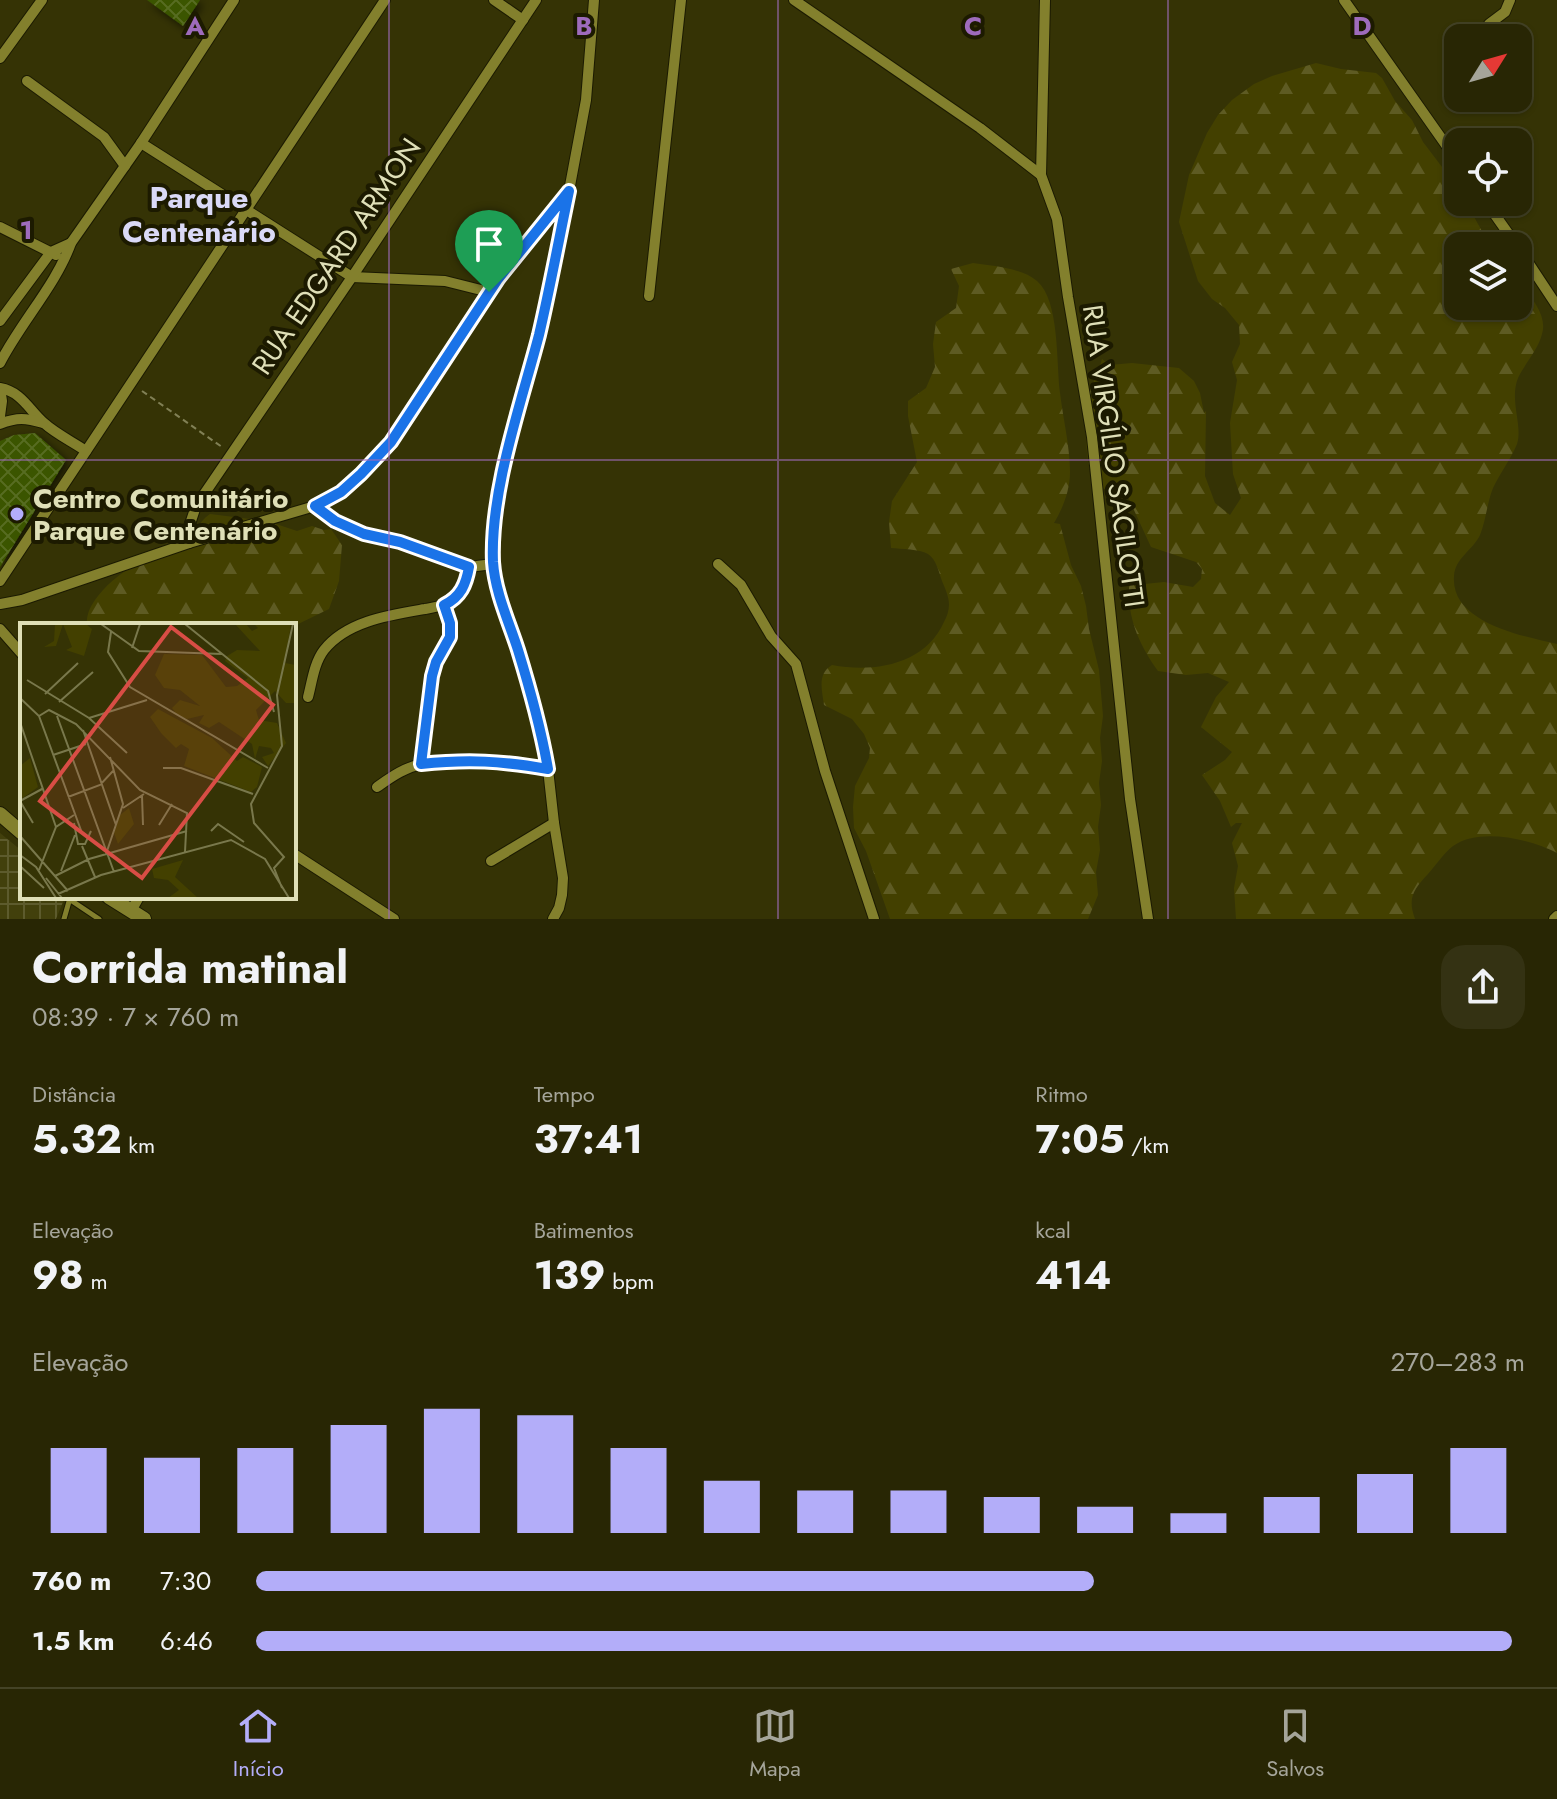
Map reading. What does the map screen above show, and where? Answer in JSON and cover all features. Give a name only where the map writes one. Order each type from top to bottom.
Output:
[{"type":"street","points":[[0,58],[42,0]]},
{"type":"street","points":[[0,363],[15,334],[65,260],[71,243],[141,143],[234,0]]},
{"type":"street","points":[[0,581],[385,0]]},
{"type":"street","points":[[494,0],[523,20]]},
{"type":"street","name":"RUA EDGARD ARMON","points":[[189,543],[190,524],[196,506],[536,0]]},
{"type":"street","points":[[553,919],[559,908],[563,878],[548,769],[536,710],[500,597],[493,564],[495,523],[506,462],[539,332],[586,100],[594,0]]},
{"type":"street","points":[[649,296],[681,0]]},
{"type":"street","points":[[794,0],[980,128],[1041,175]]},
{"type":"street","name":"RUA VIRGÍLIO SACILOTTI","points":[[1045,0],[1041,175],[1057,219],[1092,437],[1130,799],[1148,919]]},
{"type":"street","points":[[1344,0],[1444,142]]},
{"type":"street","points":[[1489,24],[1505,12],[1510,0]]},
{"type":"street","points":[[27,81],[104,137],[125,166]]},
{"type":"street","points":[[141,143],[352,277],[445,281],[489,292]]},
{"type":"street","points":[[0,604],[22,600],[189,543],[315,506],[341,492],[391,442],[498,279],[569,191]]},
{"type":"street","points":[[0,227],[65,260]]},
{"type":"street","points":[[0,321],[51,252],[71,243]]},
{"type":"street","points":[[1532,268],[1557,306]]},
{"type":"street","points":[[0,416],[0,388],[19,396],[43,423],[86,451]]},
{"type":"street","points":[[0,424],[25,418],[43,423]]},
{"type":"street","points":[[315,506],[335,521],[364,534],[400,542],[469,567],[493,564]]},
{"type":"street","points":[[718,564],[741,585],[771,636],[796,664],[825,771],[874,919]]},
{"type":"street","points":[[308,697],[319,658],[336,639],[360,624],[454,600],[467,578],[469,567]]},
{"type":"street","points":[[421,764],[432,676],[450,637],[450,623],[444,605]]},
{"type":"street","points":[[0,629],[20,652]]},
{"type":"street","points":[[377,787],[421,764],[486,760],[548,769]]},
{"type":"street","points":[[0,814],[20,831]]},
{"type":"street","points":[[491,861],[554,823]]},
{"type":"street","points":[[296,855],[394,919]]},
{"type":"street","points":[[112,899],[137,915]]},
{"type":"lane","points":[[64,919],[70,899]]},
{"type":"lane","points":[[71,899],[99,919]]},
{"type":"path","points":[[131,383],[232,454]]},
{"type":"shaded area","points":[[0,833],[20,849],[20,899],[64,899],[56,919],[0,919]]},
{"type":"green space","points":[[1316,63],[1376,73],[1382,78],[1444,170],[1444,216],[1474,216],[1482,232],[1444,232],[1444,320],[1532,320],[1532,300],[1542,319],[1540,340],[1516,386],[1517,444],[1493,488],[1480,535],[1461,559],[1454,576],[1456,592],[1463,605],[1476,616],[1508,631],[1557,644],[1557,853],[1533,843],[1505,837],[1464,840],[1446,852],[1416,889],[1412,899],[1415,919],[1236,919],[1234,888],[1238,866],[1232,843],[1242,823],[1231,827],[1220,801],[1202,775],[1232,752],[1201,727],[1216,697],[1229,682],[1208,673],[1186,675],[1158,671],[1139,638],[1129,602],[1130,576],[1135,585],[1164,582],[1193,587],[1201,579],[1202,569],[1196,562],[1151,547],[1128,497],[1099,486],[1087,456],[1087,403],[1102,359],[1110,365],[1132,363],[1179,368],[1194,381],[1204,413],[1206,411],[1205,476],[1215,503],[1230,515],[1241,498],[1233,474],[1230,423],[1237,380],[1232,362],[1240,344],[1239,325],[1198,281],[1179,222],[1189,175],[1218,115],[1254,84]]},
{"type":"green space","points":[[973,263],[1007,268],[1037,281],[1050,303],[1056,334],[1070,472],[1065,499],[1054,523],[1060,524],[1071,565],[1081,586],[1099,670],[1103,716],[1098,827],[1100,850],[1096,872],[1098,895],[1088,919],[890,919],[866,851],[854,828],[855,786],[869,758],[870,748],[852,719],[824,705],[822,678],[832,665],[864,668],[896,663],[911,657],[935,637],[948,613],[948,595],[933,559],[920,551],[891,548],[889,522],[892,501],[917,462],[908,401],[926,388],[935,367],[933,344],[936,322],[956,308],[959,286],[951,269]]},
{"type":"green space","points":[[210,514],[267,521],[297,531],[312,526],[331,529],[342,545],[339,581],[329,609],[296,625],[87,623],[91,606],[118,576],[190,542]]},
{"type":"building","points":[[147,0],[200,0],[183,26]]},
{"type":"building","name":"Centro Comunitário Parque Centenário","points":[[35,433],[66,460],[0,567],[0,441],[14,435]]},
{"type":"place","name":"Centro Comunitário Parque Centenário","points":[[17,514]]},
{"type":"district","name":"Parque Centenário","points":[[199,215]]},
{"type":"route","points":[[569,191],[539,332],[506,462],[495,523],[493,564],[500,597],[536,710],[548,769],[486,760],[421,764],[432,676],[450,637],[450,623],[444,605],[459,594],[469,567],[400,542],[364,534],[335,521],[315,506],[341,492],[391,442],[489,292],[569,191]]}]
